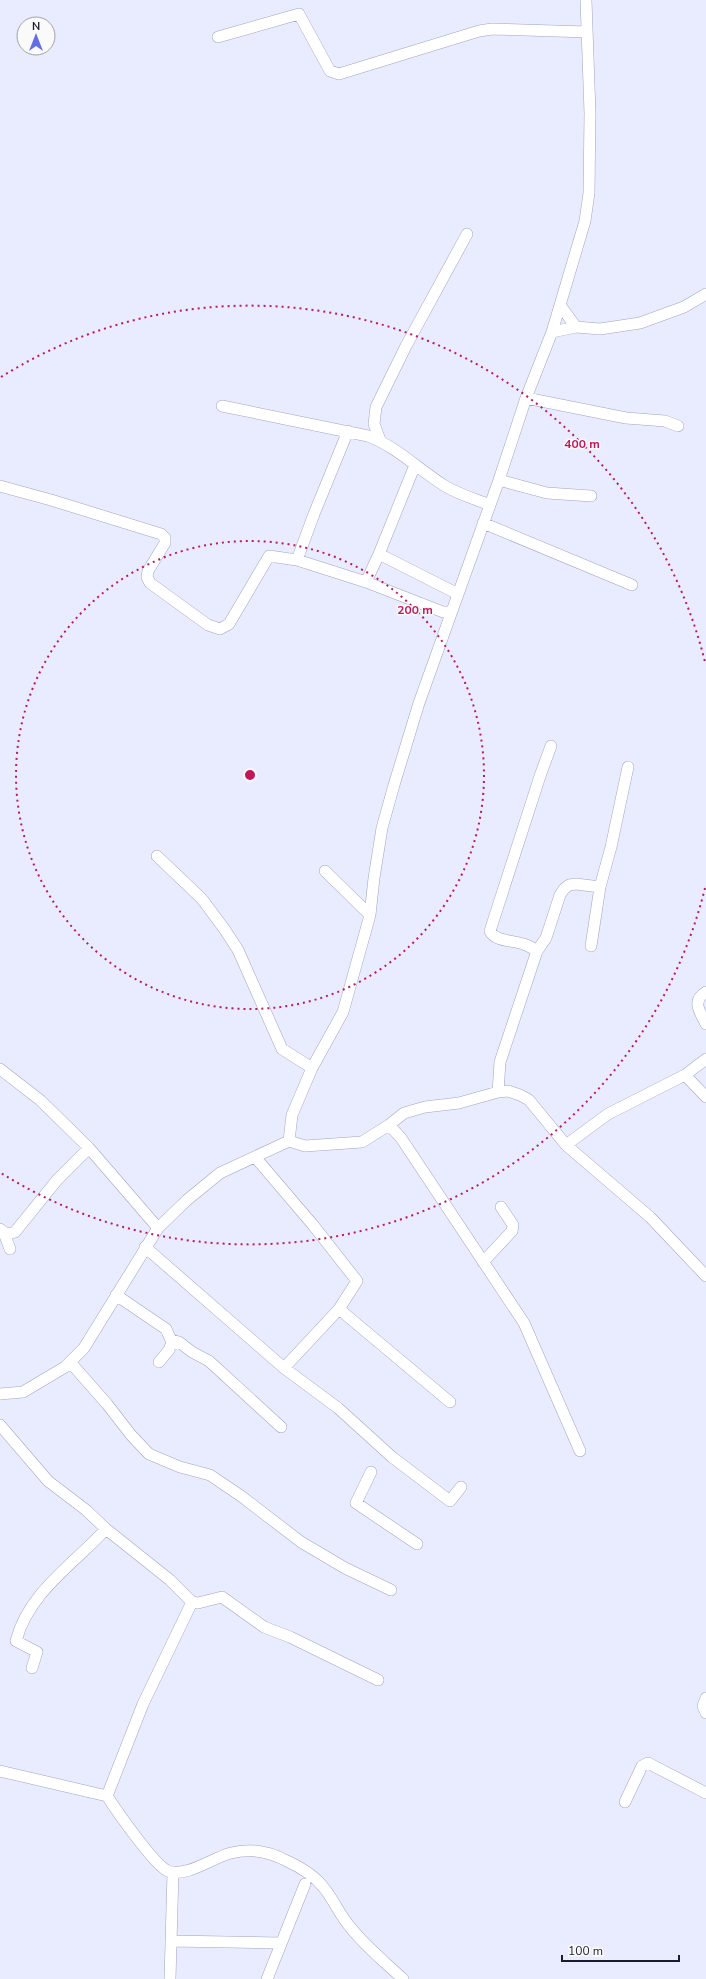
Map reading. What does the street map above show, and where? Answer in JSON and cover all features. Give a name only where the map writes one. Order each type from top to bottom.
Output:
[{"type":"street","points":[[289,1141],[292,1116],[312,1068],[343,1012],[370,915],[374,878],[384,821],[419,703],[499,480],[526,398],[552,332],[581,236],[588,207],[590,113],[586,0]]},
{"type":"street","points":[[218,37],[299,14],[330,71],[332,73],[339,74],[479,31],[492,29],[587,32]]},
{"type":"street","points":[[380,440],[374,424],[376,407],[406,346],[467,234]]},
{"type":"street","points":[[552,332],[576,327],[600,329],[640,324],[684,307],[706,294]]},
{"type":"street","points":[[560,305],[576,327]]},
{"type":"street","points":[[526,398],[626,418],[665,421],[678,426]]},
{"type":"street","points":[[222,406],[348,431],[380,440],[399,452],[415,466],[446,486],[490,505]]},
{"type":"street","points":[[298,560],[314,514],[348,431]]},
{"type":"street","points":[[366,582],[415,466]]},
{"type":"street","points":[[499,480],[547,493],[592,496]]},
{"type":"street","points":[[0,486],[161,534],[165,538],[165,543],[148,571],[147,577],[150,583],[214,628],[220,629],[229,624],[269,556],[298,560],[366,582],[443,612],[451,612]]},
{"type":"street","points":[[483,523],[632,585]]},
{"type":"street","points":[[379,554],[458,594]]},
{"type":"street","points":[[537,951],[522,943],[497,938],[490,932],[551,746]]},
{"type":"street","points":[[591,946],[600,887],[611,847],[628,767]]},
{"type":"street","points":[[157,856],[202,899],[226,930],[238,950],[282,1049],[312,1068]]},
{"type":"street","points":[[325,871],[370,915]]},
{"type":"street","points":[[498,1092],[500,1062],[537,951],[546,938],[560,895],[569,885],[576,884],[600,887]]},
{"type":"street","points":[[706,992],[700,996],[697,1001],[697,1007],[706,1024]]},
{"type":"street","points":[[566,1145],[608,1114],[685,1075],[706,1059]]},
{"type":"street","points":[[0,1069],[40,1100],[88,1148],[158,1228]]},
{"type":"street","points":[[685,1075],[706,1097]]},
{"type":"street","points":[[0,1394],[23,1392],[65,1367],[84,1348],[158,1228],[220,1173],[289,1141],[305,1146],[362,1142],[404,1113],[425,1107],[460,1103],[498,1092],[508,1091],[529,1100],[566,1145],[650,1217],[706,1276]]},
{"type":"street","points":[[389,1124],[401,1138],[524,1323],[580,1451]]},
{"type":"street","points":[[2,1231],[10,1234],[15,1232],[57,1180],[88,1148]]},
{"type":"street","points":[[255,1157],[313,1225],[357,1281],[339,1309],[284,1368]]},
{"type":"street","points":[[483,1262],[512,1231],[513,1225],[501,1207]]},
{"type":"street","points":[[2,1231],[10,1249]]},
{"type":"street","points":[[145,1247],[284,1368],[338,1408],[392,1457],[450,1501],[460,1487]]},
{"type":"street","points":[[116,1295],[166,1330],[171,1340],[179,1342],[192,1352],[208,1361],[281,1426]]},
{"type":"street","points":[[339,1309],[450,1402]]},
{"type":"street","points":[[159,1362],[169,1350],[171,1345],[179,1342]]},
{"type":"street","points":[[70,1362],[107,1404],[130,1435],[149,1454],[180,1467],[210,1475],[241,1496],[301,1542],[345,1568],[391,1590]]},
{"type":"street","points":[[0,1425],[48,1481],[86,1510],[106,1529],[170,1580],[192,1602],[198,1603],[222,1597],[264,1627],[307,1645],[354,1670],[378,1680]]},
{"type":"street","points":[[370,1472],[356,1503],[417,1544]]},
{"type":"street","points":[[32,1668],[37,1652],[16,1641],[22,1622],[37,1598],[60,1573],[106,1529]]},
{"type":"street","points":[[107,1796],[143,1704],[192,1602]]},
{"type":"street","points":[[706,1698],[703,1702],[703,1709],[706,1713]]},
{"type":"street","points":[[625,1802],[642,1766],[648,1763],[706,1793]]},
{"type":"street","points":[[0,1771],[107,1796],[118,1814],[162,1868],[173,1872],[184,1872],[231,1853],[250,1850],[266,1852],[287,1860],[311,1875],[323,1886],[350,1928],[403,1979]]},
{"type":"street","points":[[170,1979],[173,1872]]},
{"type":"street","points":[[267,1979],[280,1943],[305,1884]]},
{"type":"street","points":[[171,1941],[280,1943]]}]
